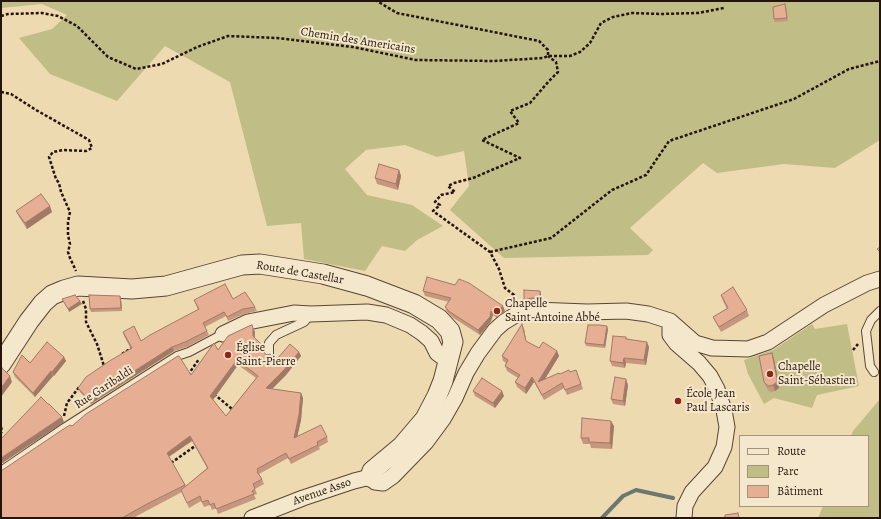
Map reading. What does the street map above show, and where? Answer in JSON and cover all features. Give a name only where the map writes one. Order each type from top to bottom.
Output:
[{"type":"street","name":"Route de Castellar","points":[[1,364],[29,321],[43,303],[52,295],[78,286],[132,289],[166,286],[242,265],[260,264],[323,274],[367,286],[414,304],[439,319],[450,331],[453,342],[443,381],[425,419],[402,446],[372,470],[370,477]]},
{"type":"street","points":[[370,477],[375,482],[383,483],[393,476],[426,442],[443,419],[455,398],[466,373],[478,353],[495,330],[517,314],[535,310],[587,312],[626,311],[648,314],[670,321],[695,344],[712,348],[748,349],[768,342],[824,305],[867,283],[880,279]]},
{"type":"street","points":[[223,334],[248,322],[294,313],[311,314],[367,312],[386,315],[410,325],[431,341],[437,353],[448,358]]},
{"type":"street","points":[[670,321],[670,335],[676,343],[699,363],[714,382],[724,410],[727,427],[724,446],[715,467],[692,492],[685,506],[684,518]]},
{"type":"street","name":"Avenue Asso","points":[[252,518],[303,498],[370,477]]},
{"type":"lane","points":[[874,372],[870,366],[866,331],[870,320],[880,310]]},
{"type":"lane","points":[[269,354],[269,343],[276,335],[304,322],[311,314]]},
{"type":"lane","name":"Rue Garibaldi","points":[[1,471],[64,428],[177,356],[189,352],[223,334]]},
{"type":"path","points":[[377,1],[397,13],[539,40],[548,50],[548,56],[556,62],[558,72],[530,103],[510,111],[519,123],[482,140],[520,158],[473,178],[448,186],[455,192],[441,195],[435,202],[440,206],[433,211],[490,252],[499,269],[505,288],[514,295],[517,314]]},
{"type":"path","name":"Chemin des Americains","points":[[1,16],[8,14],[42,13],[58,16],[77,26],[108,57],[136,69],[162,64],[197,47],[228,36],[277,38],[345,46],[416,60],[494,60],[570,56],[580,52],[590,43],[601,23],[613,17],[632,13],[698,13],[724,8]]},
{"type":"path","points":[[490,252],[551,238],[612,190],[646,175],[669,141],[794,99],[849,69],[880,61]]},
{"type":"path","points":[[1,92],[11,94],[89,140],[92,148],[86,151],[62,150],[54,152],[49,157],[61,192],[70,212],[68,222],[70,244],[68,252],[76,273],[78,286],[86,309],[86,322],[97,344],[104,366],[98,370]]},
{"type":"path","points":[[117,358],[135,345]]},
{"type":"path","points":[[187,377],[199,359],[205,354]]},
{"type":"path","points":[[199,359],[200,366]]},
{"type":"path","points":[[64,428],[64,414],[67,403],[81,384]]},
{"type":"path","points":[[213,394],[232,409]]},
{"type":"path","points":[[228,414],[236,404]]},
{"type":"path","points":[[1,427],[1,433]]},
{"type":"path","points":[[168,465],[199,444]]},
{"type":"green space","points":[[1,1],[880,1],[880,140],[835,168],[784,164],[717,173],[703,163],[630,228],[653,250],[648,255],[504,258],[450,210],[469,186],[464,151],[437,157],[405,145],[366,150],[345,169],[367,195],[412,205],[443,226],[417,240],[405,251],[382,246],[365,271],[304,259],[301,223],[267,226],[230,82],[165,46],[117,101],[50,74],[19,38],[52,29],[67,15],[42,4],[1,8]]},
{"type":"green space","points":[[812,324],[815,329],[847,324],[859,386],[817,395],[812,408],[774,398],[764,404],[748,374],[744,360],[773,350]]},
{"type":"green space","points":[[880,399],[880,518],[818,518],[823,507],[869,507],[869,435],[851,435],[853,431]]},
{"type":"building","points":[[785,4],[787,18],[774,19],[773,7]]},
{"type":"building","points":[[379,164],[399,170],[396,184],[375,178]]},
{"type":"building","points":[[41,194],[50,206],[25,223],[16,211]]},
{"type":"building","points":[[427,277],[455,285],[459,279],[469,283],[503,306],[494,313],[491,311],[490,317],[478,330],[450,312],[445,307],[451,298],[423,291]]},
{"type":"building","points":[[225,284],[233,299],[245,292],[255,307],[243,309],[227,317],[224,312],[203,323],[207,331],[172,347],[89,400],[78,388],[86,377],[132,348],[123,332],[134,326],[141,341],[199,309],[194,300]]},
{"type":"building","points":[[733,287],[747,310],[719,327],[713,317],[728,308],[721,295]]},
{"type":"building","points":[[524,290],[540,291],[540,298],[524,300]]},
{"type":"building","points":[[75,295],[80,301],[68,309],[62,299]]},
{"type":"building","points":[[89,295],[120,296],[121,308],[90,309]]},
{"type":"building","points":[[522,324],[526,341],[539,348],[543,342],[557,351],[538,382],[559,373],[560,374],[569,370],[570,372],[576,370],[581,384],[565,390],[562,383],[542,395],[532,377],[525,388],[515,382],[520,375],[505,366],[508,360],[502,356]]},
{"type":"building","points":[[252,325],[253,336],[262,345],[263,352],[267,355],[270,354],[276,360],[290,344],[299,352],[266,388],[301,393],[299,415],[294,438],[321,425],[327,437],[317,442],[318,445],[289,459],[286,453],[257,469],[257,472],[262,479],[253,484],[255,489],[252,491],[254,494],[216,509],[214,503],[210,505],[208,500],[202,502],[200,496],[187,503],[181,490],[208,468],[190,436],[167,453],[185,485],[122,518],[1,518],[1,471],[65,428],[70,425],[72,426],[86,414],[178,356],[191,375],[214,343],[218,350],[228,336]],"holes":[[[237,360],[258,376],[226,416],[210,396]]]},
{"type":"building","points":[[588,325],[607,326],[604,345],[585,343]]},
{"type":"building","points":[[613,336],[626,337],[626,339],[647,342],[644,360],[624,358],[623,363],[610,361]]},
{"type":"building","points":[[47,342],[64,357],[33,393],[13,372],[22,355],[30,363]]},
{"type":"building","name":"Chapelle Saint-Sébastien","points":[[772,353],[777,382],[769,386],[764,382],[759,356]]},
{"type":"building","points":[[2,368],[10,376],[1,388],[1,369]]},
{"type":"building","points":[[615,377],[626,379],[623,401],[611,399]]},
{"type":"building","points":[[482,378],[502,391],[493,403],[473,391]]},
{"type":"building","points":[[41,397],[62,417],[1,458],[1,437],[2,438]]},
{"type":"building","points":[[582,418],[611,421],[610,443],[589,442],[589,438],[581,438]]},
{"type":"building","points":[[738,513],[739,518],[725,518],[725,515]]},
{"type":"waterway","points":[[602,518],[623,496],[636,490],[673,498]]},
{"type":"place","name":"Chapelle Saint-Antoine Abbé","points":[[497,311]]},
{"type":"place","name":"Église Saint-Pierre","points":[[228,355]]},
{"type":"place","name":"Chapelle Saint-Sébastien","points":[[770,374]]},
{"type":"place","name":"École Jean Paul Lascaris","points":[[678,401]]}]
